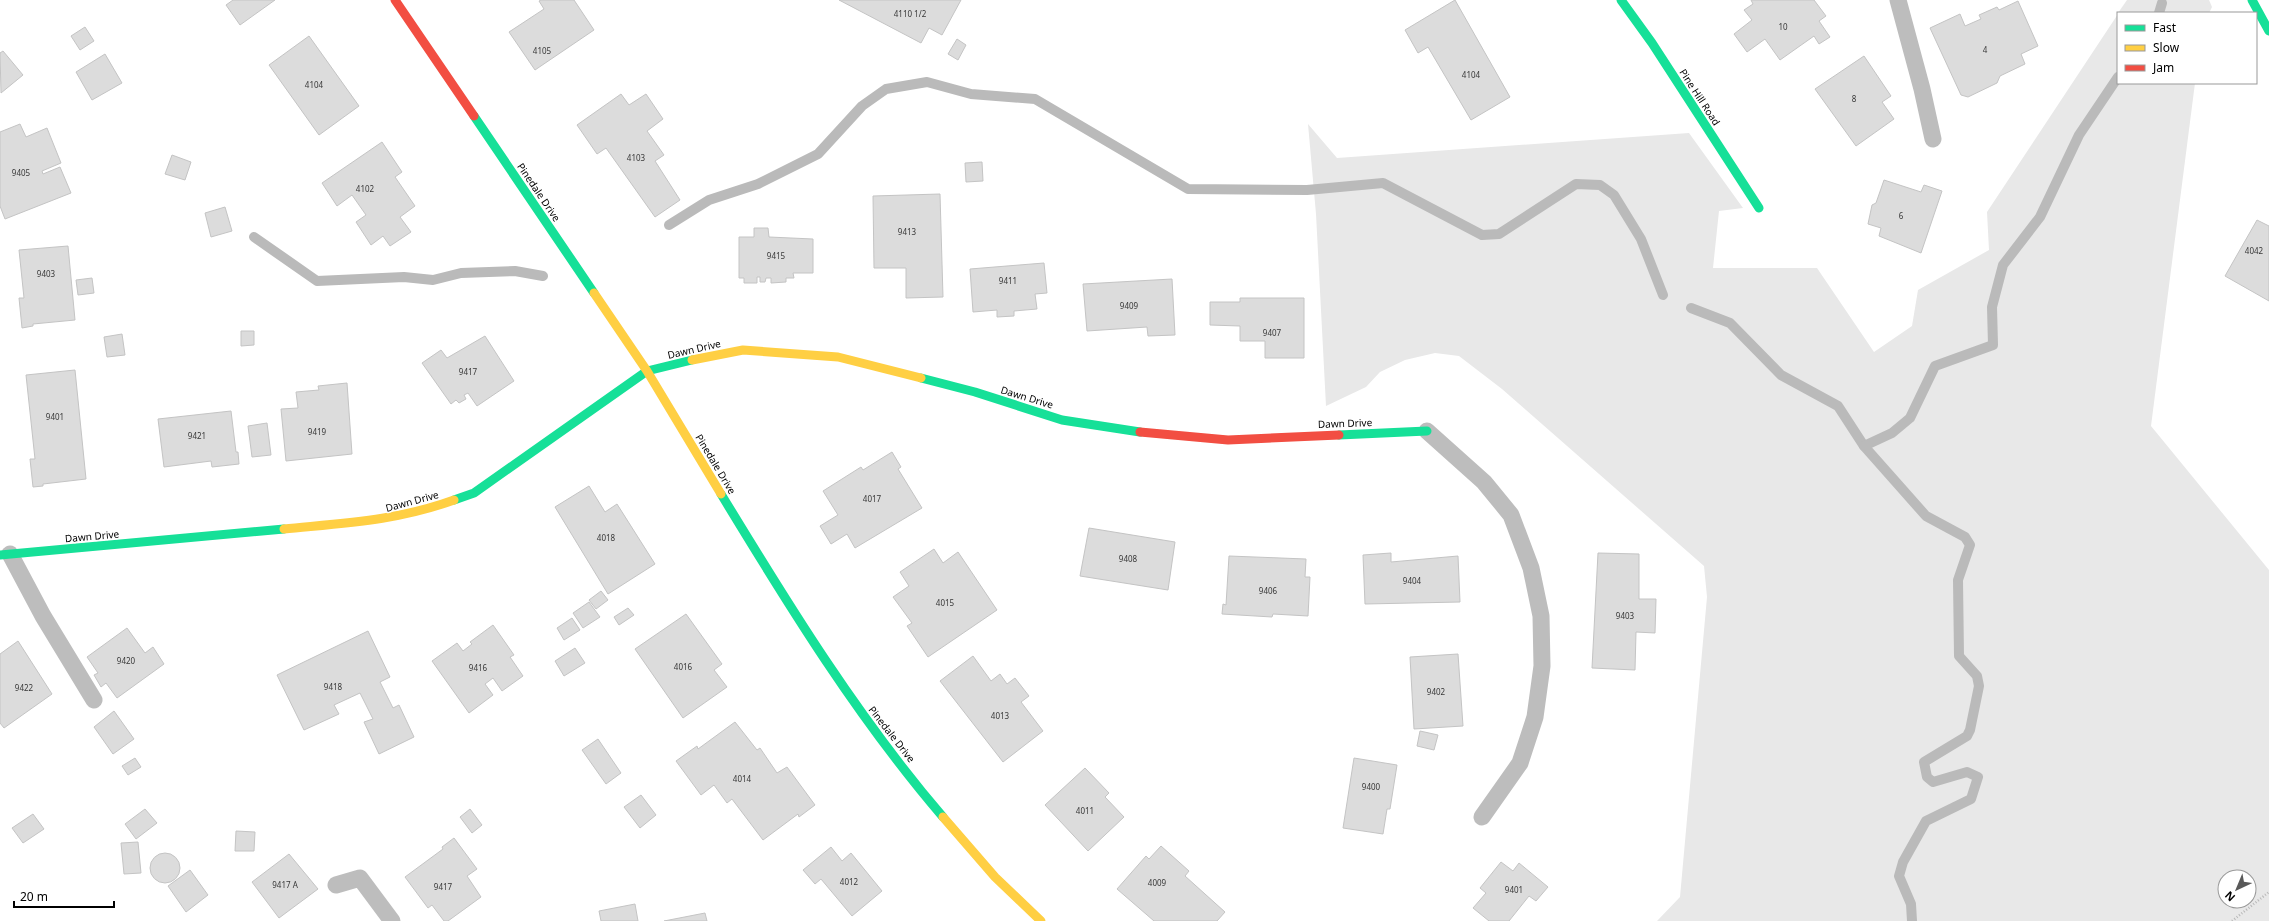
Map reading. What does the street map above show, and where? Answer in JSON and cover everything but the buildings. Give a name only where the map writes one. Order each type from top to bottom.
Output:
[{"type":"street","name":"Pinedale Drive","points":[[395,0],[647,372],[780,592],[863,716],[932,804],[995,877],[1041,921]]},
{"type":"street","name":"Pine Hill Road","points":[[1621,0],[1652,43],[1759,208]]},
{"type":"street","points":[[2252,0],[2269,31]]},
{"type":"street","name":"Dawn Drive","points":[[5,554],[382,520],[432,508],[474,493],[647,372],[699,358],[743,350],[838,357],[975,392],[1062,420],[1132,431],[1228,440],[1427,431]]},
{"type":"lane","points":[[1898,0],[1922,89],[1932,139]]},
{"type":"lane","points":[[1427,431],[1484,482],[1511,515],[1531,568],[1541,616],[1542,666],[1535,717],[1520,762],[1482,817]]},
{"type":"lane","points":[[5,554],[94,700]]},
{"type":"lane","points":[[336,885],[360,878],[392,921]]},
{"type":"path","points":[[2232,921],[2269,892]]},
{"type":"shaded area","points":[[2127,0],[2209,0],[2212,7],[2210,12],[2119,12]]},
{"type":"shaded area","points":[[2117,16],[2117,84],[2195,84],[2151,426],[2269,570],[2269,921],[1657,921],[1680,897],[1707,597],[1704,566],[1502,389],[1459,356],[1435,353],[1405,360],[1380,372],[1366,387],[1326,406],[1316,214],[1308,124],[1337,158],[1689,133],[1743,208],[1719,211],[1713,268],[1817,268],[1874,352],[1912,326],[1918,290],[1989,250],[1987,212]]},
{"type":"waterway","points":[[2159,12],[2162,3]]},
{"type":"waterway","points":[[1864,446],[1892,433],[1910,418],[1935,366],[1993,345],[1992,307],[2003,265],[2040,217],[2079,135],[2117,78]]},
{"type":"waterway","points":[[669,225],[709,200],[758,184],[818,154],[862,106],[886,89],[927,82],[971,94],[1035,99],[1188,189],[1307,190],[1383,183],[1482,235],[1499,234],[1576,184],[1600,185],[1614,195],[1641,239],[1663,295]]},
{"type":"waterway","points":[[254,237],[317,281],[404,277],[433,280],[461,273],[515,271],[543,276]]},
{"type":"waterway","points":[[1691,308],[1730,323],[1781,375],[1838,406],[1864,446],[1926,516],[1965,537],[1970,545],[1958,580],[1959,656],[1977,676],[1979,686],[1970,730],[1967,736],[1924,762],[1927,777],[1933,782],[1967,772],[1978,777],[1971,799],[1926,821],[1903,862],[1899,876],[1911,904],[1912,921]]},
{"type":"traffic: fast","points":[[1621,0],[1652,43],[1759,208]]},
{"type":"traffic: fast","points":[[2252,0],[2269,31]]},
{"type":"traffic: fast","points":[[474,116],[594,293]]},
{"type":"traffic: fast","points":[[454,500],[474,493],[647,371],[692,360]]},
{"type":"traffic: fast","points":[[921,378],[975,392],[1062,420],[1140,432]]},
{"type":"traffic: fast","points":[[1339,435],[1427,431]]},
{"type":"traffic: fast","points":[[721,494],[772,578],[853,701],[882,741],[943,817]]},
{"type":"traffic: fast","points":[[0,555],[284,529]]},
{"type":"traffic: slow","points":[[594,293],[647,371],[721,494]]},
{"type":"traffic: slow","points":[[692,360],[743,350],[838,357],[921,378]]},
{"type":"traffic: slow","points":[[284,529],[349,523],[391,517],[411,513],[454,500]]},
{"type":"traffic: slow","points":[[943,817],[995,877],[1041,921]]},
{"type":"traffic: jam","points":[[395,0],[474,116]]},
{"type":"traffic: jam","points":[[1140,432],[1228,440],[1339,435]]}]
